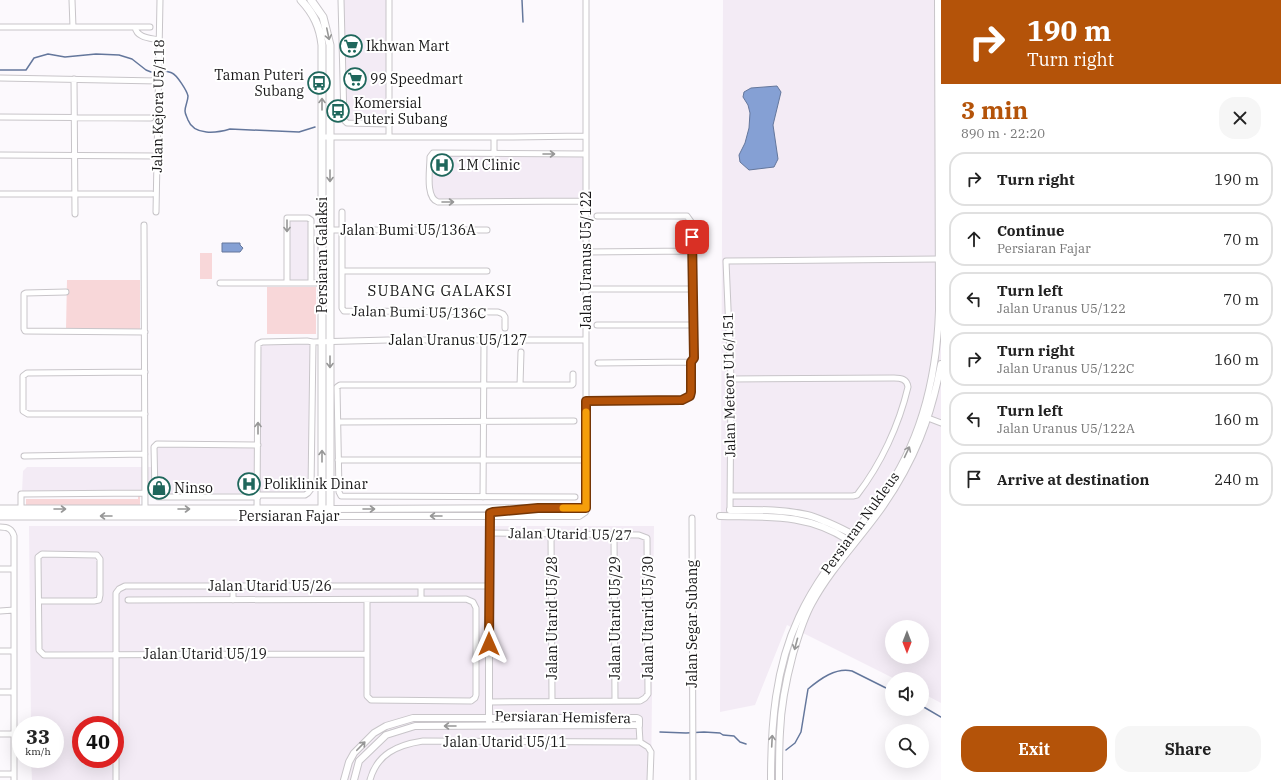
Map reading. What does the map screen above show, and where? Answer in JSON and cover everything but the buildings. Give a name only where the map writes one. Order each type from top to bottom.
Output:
[{"type":"main road","name":"Persiaran Galaksi","points":[[301,0],[308,7],[315,18],[321,34],[322,46],[322,512]]},
{"type":"main road","name":"Persiaran Galaksi","points":[[311,0],[323,17],[330,45],[330,512]]},
{"type":"main road","points":[[0,509],[21,513]]},
{"type":"main road","name":"Persiaran Fajar","points":[[145,513],[258,509],[322,512]]},
{"type":"main road","name":"Persiaran Fajar","points":[[0,516],[21,513],[330,512]]},
{"type":"street","points":[[72,0],[72,27]]},
{"type":"street","name":"Jalan Kejora U5/118","points":[[156,212],[160,0]]},
{"type":"street","points":[[341,0],[343,116],[347,123],[390,124]]},
{"type":"street","points":[[389,137],[390,0]]},
{"type":"street","name":"Jalan Uranus U5/122","points":[[586,0],[586,508]]},
{"type":"street","name":"Persiaran Nukleus","points":[[771,780],[775,697],[791,636],[799,617],[821,576],[882,497],[899,469],[918,428],[936,360],[938,336],[938,259],[940,238],[939,2]]},
{"type":"street","points":[[0,27],[150,27]]},
{"type":"street","points":[[135,27],[136,31],[140,35],[159,40]]},
{"type":"street","points":[[0,78],[158,81]]},
{"type":"street","points":[[74,80],[75,214]]},
{"type":"street","points":[[0,117],[151,118]]},
{"type":"street","points":[[322,137],[585,136]]},
{"type":"street","points":[[494,137],[494,154]]},
{"type":"street","points":[[585,154],[433,154],[430,157],[430,194],[435,201],[438,202],[585,201]]},
{"type":"street","points":[[0,155],[157,156]]},
{"type":"street","points":[[0,194],[152,194]]},
{"type":"street","points":[[342,212],[343,271],[487,271]]},
{"type":"street","points":[[586,401],[682,400],[690,396],[691,362],[694,358],[692,223],[687,216],[597,216]]},
{"type":"street","points":[[287,283],[287,218],[311,220],[311,282]]},
{"type":"street","points":[[144,225],[145,513]]},
{"type":"street","name":"Jalan Bumi U5/136A","points":[[330,230],[487,230]]},
{"type":"street","points":[[586,252],[692,251]]},
{"type":"street","name":"Jalan Meteor U16/151","points":[[730,510],[730,379],[726,261],[938,259]]},
{"type":"street","name":"Jalan Bumi U5/136C","points":[[343,271],[342,308],[344,311],[498,312],[503,314],[505,317],[505,328]]},
{"type":"street","points":[[220,283],[330,283]]},
{"type":"street","points":[[586,289],[692,290]]},
{"type":"street","points":[[66,292],[26,292],[24,294],[24,329],[28,332],[145,332]]},
{"type":"street","points":[[596,325],[694,325]]},
{"type":"street","name":"Jalan Uranus U5/127","points":[[258,445],[258,344],[262,342],[388,340],[586,340]]},
{"type":"street","points":[[483,496],[484,340]]},
{"type":"street","points":[[258,509],[258,496],[258,445],[157,444],[154,447],[155,494],[158,497],[258,496],[304,495],[308,493],[311,489],[313,342]]},
{"type":"street","points":[[520,385],[521,352]]},
{"type":"street","points":[[598,363],[691,362]]},
{"type":"street","name":"Persiaran Nukleus","points":[[779,780],[782,704],[786,680],[800,630],[811,604],[833,569],[882,506],[905,472],[928,418],[941,364]]},
{"type":"street","points":[[145,372],[27,373],[23,376],[23,410],[28,414],[145,414]]},
{"type":"street","points":[[573,374],[572,386],[338,386],[338,460],[339,492],[341,496],[575,496]]},
{"type":"street","points":[[730,379],[894,378],[903,379],[906,381],[908,387],[893,432],[876,468],[857,495],[730,496]]},
{"type":"street","points":[[928,418],[941,423]]},
{"type":"street","points":[[338,422],[574,421]]},
{"type":"street","points":[[24,456],[145,454]]},
{"type":"street","points":[[338,460],[586,460]]},
{"type":"street","points":[[21,513],[21,494],[145,493]]},
{"type":"street","points":[[437,508],[481,511],[489,516],[490,513],[493,512],[538,508]]},
{"type":"street","name":"Persiaran Fajar","points":[[437,508],[586,508],[585,512],[579,516],[489,516],[330,512],[437,508]]},
{"type":"street","points":[[730,510],[784,511],[808,515],[823,520],[852,534]]},
{"type":"street","name":"Jalan Utarid U5/27","points":[[489,516],[489,726]]},
{"type":"street","points":[[720,516],[783,517],[800,520],[834,531],[848,540]]},
{"type":"street","name":"Jalan Segar Subang","points":[[692,518],[693,780]]},
{"type":"street","points":[[0,527],[9,528],[14,536],[14,716]]},
{"type":"street","name":"Jalan Utarid U5/27","points":[[489,533],[614,534],[644,536],[647,538],[647,542]]},
{"type":"street","name":"Jalan Utarid U5/28","points":[[551,534],[552,701]]},
{"type":"street","name":"Jalan Utarid U5/29","points":[[614,534],[615,701]]},
{"type":"street","name":"Jalan Utarid U5/30","points":[[615,701],[640,701],[648,694],[647,542]]},
{"type":"street","points":[[42,554],[97,555],[100,559],[99,600],[39,601],[38,557],[42,554]]},
{"type":"street","points":[[0,569],[14,569]]},
{"type":"street","name":"Jalan Utarid U5/26","points":[[116,655],[116,593],[119,589],[125,586],[489,586]]},
{"type":"street","points":[[233,586],[233,600]]},
{"type":"street","points":[[421,586],[421,599]]},
{"type":"street","points":[[128,600],[466,599],[473,602],[476,608],[475,698],[471,701],[371,700],[367,696],[367,600]]},
{"type":"street","name":"Jalan Utarid U5/19","points":[[39,601],[39,650],[44,655],[367,654]]},
{"type":"street","points":[[0,611],[14,610]]},
{"type":"street","points":[[0,651],[14,651]]},
{"type":"street","points":[[116,655],[116,780]]},
{"type":"street","points":[[0,692],[14,692]]},
{"type":"street","points":[[489,702],[615,701]]},
{"type":"street","name":"Persiaran Hemisfera","points":[[344,780],[349,762],[354,753],[374,733],[386,726],[413,718],[489,717],[639,719],[639,725],[415,726],[386,735],[359,762],[354,780]]},
{"type":"street","points":[[639,725],[640,742],[648,747],[651,752],[650,780]]},
{"type":"street","points":[[0,734],[12,734]]},
{"type":"street","name":"Jalan Utarid U5/11","points":[[370,780],[376,765],[382,758],[397,748],[414,743],[640,742]]},
{"type":"street","points":[[0,774],[14,777]]},
{"type":"shaded area","points":[[343,0],[388,0],[387,122],[349,121],[345,116]]},
{"type":"shaded area","points":[[723,0],[941,0],[941,703],[929,697],[929,672],[885,672],[885,674],[787,625],[755,705],[720,712]]},
{"type":"shaded area","points":[[435,155],[584,156],[583,199],[437,199],[432,194],[432,159]]},
{"type":"shaded area","points":[[288,220],[309,221],[309,281],[288,281]]},
{"type":"shaded area","points":[[200,253],[212,253],[212,279],[200,279]]},
{"type":"shaded area","points":[[67,280],[140,280],[140,329],[66,329]]},
{"type":"shaded area","points":[[267,287],[316,287],[316,334],[267,334]]},
{"type":"shaded area","points":[[263,343],[312,344],[310,488],[304,493],[157,494],[157,492],[22,492],[23,471],[27,467],[155,467],[157,446],[260,447],[260,345]]},
{"type":"shaded area","points":[[138,496],[140,496],[140,506],[26,505],[26,499],[138,499]]},
{"type":"shaded area","points":[[29,526],[654,526],[651,780],[32,780],[31,768],[64,768],[64,716],[31,716]]},
{"type":"water","points":[[777,86],[781,92],[773,125],[778,159],[774,167],[749,170],[740,162],[739,155],[745,143],[749,128],[750,113],[748,105],[743,97],[744,92],[751,88]]},
{"type":"water","points":[[222,243],[240,243],[243,248],[240,252],[222,252]]},
{"type":"waterway","points":[[522,0],[523,22]]},
{"type":"waterway","points":[[0,70],[26,70],[34,58],[48,54],[65,57],[96,54],[119,55],[132,59],[151,72]]},
{"type":"waterway","points":[[166,71],[174,74],[184,87],[188,96],[185,112],[191,125],[200,131],[219,132],[230,129],[299,132],[315,127]]},
{"type":"waterway","points":[[786,750],[795,743],[801,732],[808,689],[818,681],[834,672],[846,670],[852,671],[885,688]]},
{"type":"waterway","points":[[929,710],[941,717]]},
{"type":"waterway","points":[[660,732],[720,733],[723,735],[734,736],[740,742],[746,744]]},
{"type":"slow traffic","points":[[563,508],[586,508],[586,412]]},
{"type":"place","name":"Ikhwan Mart","points":[[351,46]]},
{"type":"place","name":"99 Speedmart","points":[[355,79]]},
{"type":"place","name":"Taman Puteri Subang","points":[[319,83]]},
{"type":"place","name":"Komersial Puteri Subang","points":[[338,111]]},
{"type":"place","name":"1M Clinic","points":[[442,165]]},
{"type":"place","name":"Poliklinik Dinar","points":[[249,484]]},
{"type":"place","name":"Ninso","points":[[159,488]]},
{"type":"district","name":"SUBANG GALAKSI","points":[[440,290]]},
{"type":"route","points":[[489,644],[490,513],[538,508],[586,508],[586,401],[682,400],[690,396],[691,362],[694,358],[692,237]]}]
